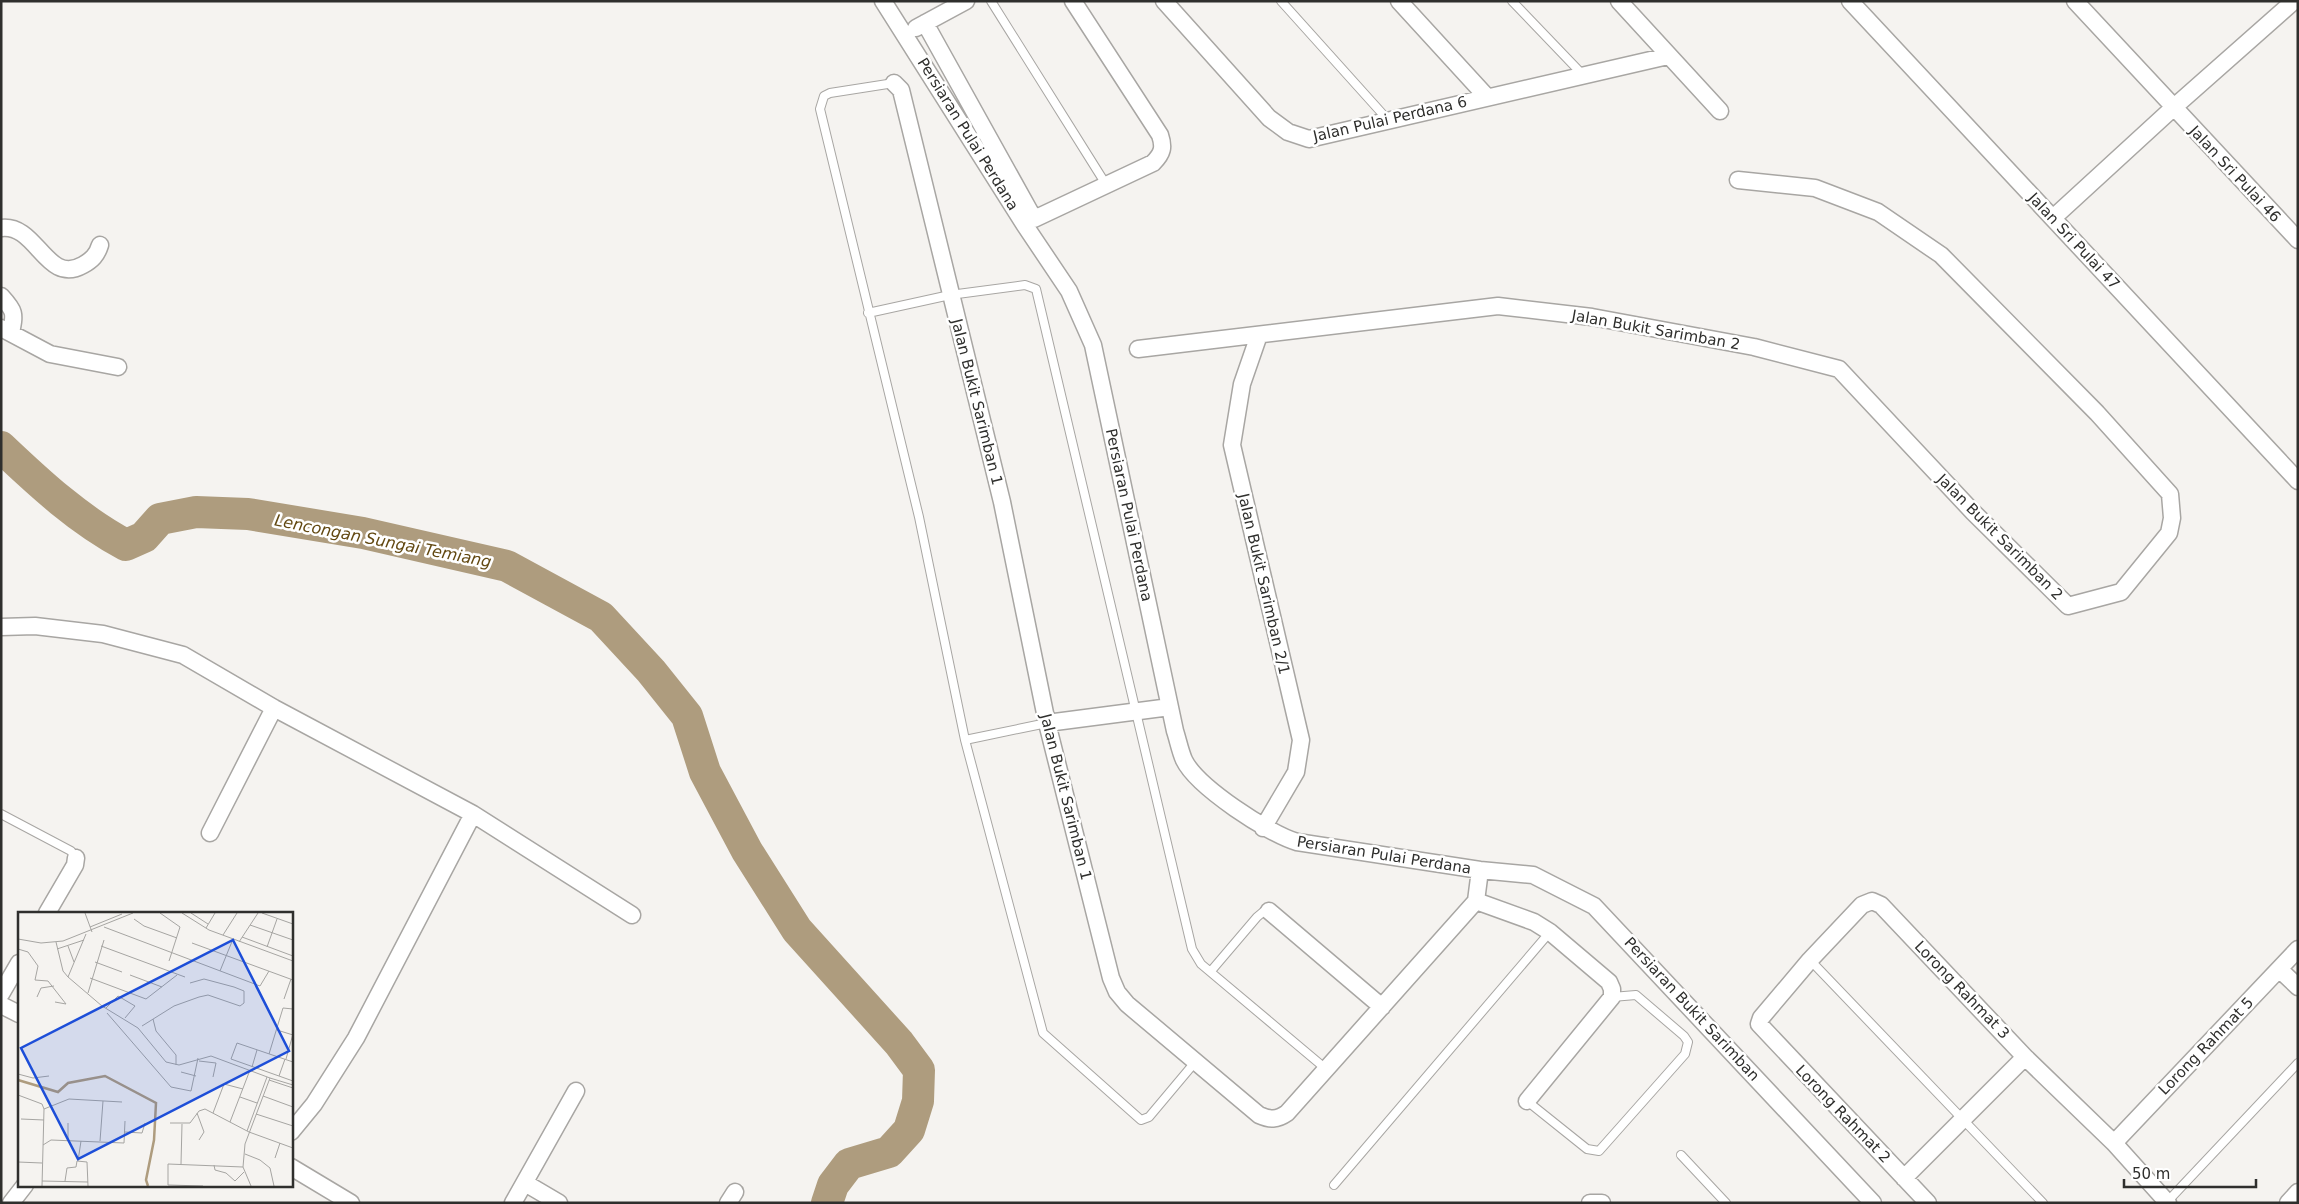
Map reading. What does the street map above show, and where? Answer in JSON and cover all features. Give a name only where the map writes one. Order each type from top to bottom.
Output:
[{"type":"street","name":"Persiaran Pulai Perdana","points":[[883,1],[906,34],[1024,224],[1069,291],[1093,345],[1170,707],[1184,761],[1205,784],[1263,828],[1282,838],[1297,842],[1480,870]]},
{"type":"street","points":[[906,34],[966,1]]},
{"type":"street","points":[[925,23],[1034,219],[1107,186],[1153,162],[1161,155],[1164,145],[1160,135],[1073,1]]},
{"type":"street","name":"Jalan Pulai Perdana 6","points":[[1164,1],[1268,118],[1288,132],[1309,139],[1486,96],[1668,56]]},
{"type":"street","points":[[1399,1],[1486,96]]},
{"type":"street","points":[[1619,1],[1720,111]]},
{"type":"street","name":"Jalan Sri Pulai 47","points":[[1850,1],[2298,481]]},
{"type":"street","name":"Jalan Sri Pulai 46","points":[[2075,1],[2298,240]]},
{"type":"street","points":[[2053,218],[2294,1]]},
{"type":"street","name":"Jalan Bukit Sarimban 1","points":[[894,83],[901,90],[1002,502],[1047,723],[1111,978],[1117,992],[1127,1004],[1259,1115],[1268,1119],[1278,1118],[1287,1113],[1476,901]]},
{"type":"street","name":"Jalan Bukit Sarimban 2","points":[[1259,335],[1498,306],[1592,317],[1754,347],[1840,369],[1973,512],[2068,606],[2121,592],[2169,533],[2172,518],[2170,494],[2097,413],[1941,255],[1878,212],[1815,188],[1738,180]]},
{"type":"street","points":[[1,228],[12,227],[26,234],[54,266],[66,269],[78,268],[89,262],[97,254],[100,245]]},
{"type":"street","points":[[1,296],[13,309],[14,316],[6,331],[50,354],[118,367]]},
{"type":"street","points":[[1138,349],[1259,335]]},
{"type":"street","name":"Jalan Bukit Sarimban 2/1","points":[[1259,335],[1242,384],[1232,445],[1301,740],[1296,772],[1263,828]]},
{"type":"street","points":[[1,627],[35,626],[104,634],[183,655],[274,708],[473,814],[632,915]]},
{"type":"street","points":[[1047,723],[1170,707]]},
{"type":"street","points":[[210,833],[274,708]]},
{"type":"street","points":[[292,1131],[314,1104],[356,1038],[473,814]]},
{"type":"street","points":[[48,912],[75,865],[76,858]]},
{"type":"street","points":[[1480,870],[1476,901],[1534,922],[1550,932],[1609,982],[1612,989],[1612,997],[1527,1101]]},
{"type":"street","name":"Persiaran Bukit Sarimban","points":[[1480,870],[1533,875],[1594,906],[1870,1202]]},
{"type":"street","name":"Lorong Rahmat 3","points":[[1758,1024],[1810,960],[1862,905],[1872,901],[1881,905],[2026,1057],[2114,1143],[2168,1203]]},
{"type":"street","points":[[1269,911],[1382,1006]]},
{"type":"street","name":"Lorong Rahmat 5","points":[[2114,1143],[2298,949]]},
{"type":"street","points":[[1,994],[18,965]]},
{"type":"street","points":[[2279,969],[2298,987]]},
{"type":"street","points":[[1,1005],[18,1014]]},
{"type":"street","name":"Lorong Rahmat 2","points":[[1758,1024],[1928,1203]]},
{"type":"street","points":[[1904,1178],[2026,1057]]},
{"type":"street","points":[[513,1203],[576,1091]]},
{"type":"street","points":[[292,1168],[351,1203]]},
{"type":"street","points":[[525,1183],[559,1203]]},
{"type":"street","points":[[11,1203],[24,1186]]},
{"type":"street","points":[[2288,1203],[2298,1192]]},
{"type":"lane","points":[[991,1],[1107,186]]},
{"type":"lane","points":[[1281,1],[1389,121]]},
{"type":"lane","points":[[1512,1],[1583,75]]},
{"type":"lane","points":[[894,83],[830,93],[824,96],[820,102],[820,108],[868,313],[919,517],[965,740],[1042,1033],[1141,1120],[1149,1117],[1196,1061]]},
{"type":"lane","points":[[868,313],[950,295],[1025,285],[1036,289],[1040,295],[1134,711],[1192,949],[1200,964],[1211,971],[1326,1069]]},
{"type":"lane","points":[[965,740],[1047,723]]},
{"type":"lane","points":[[1,814],[71,851],[76,858]]},
{"type":"lane","points":[[1211,971],[1257,917],[1263,912],[1269,911]]},
{"type":"lane","points":[[1334,1185],[1550,932]]},
{"type":"lane","points":[[1810,960],[2044,1203]]},
{"type":"lane","points":[[1527,1101],[1588,1149],[1599,1151],[1685,1054],[1688,1042],[1684,1036],[1636,996],[1612,997]]},
{"type":"lane","points":[[2168,1203],[2298,1064]]},
{"type":"lane","points":[[1681,1155],[1726,1203]]},
{"type":"waterway","name":"Lencongan Sungai Temiang","points":[[1,447],[45,488],[76,513],[126,545],[144,537],[160,519],[196,512],[248,514],[363,533],[507,566],[601,617],[651,671],[687,716],[705,772],[747,851],[797,930],[899,1043],[919,1070],[918,1101],[909,1130],[889,1152],[849,1164],[833,1185],[827,1203]]}]
